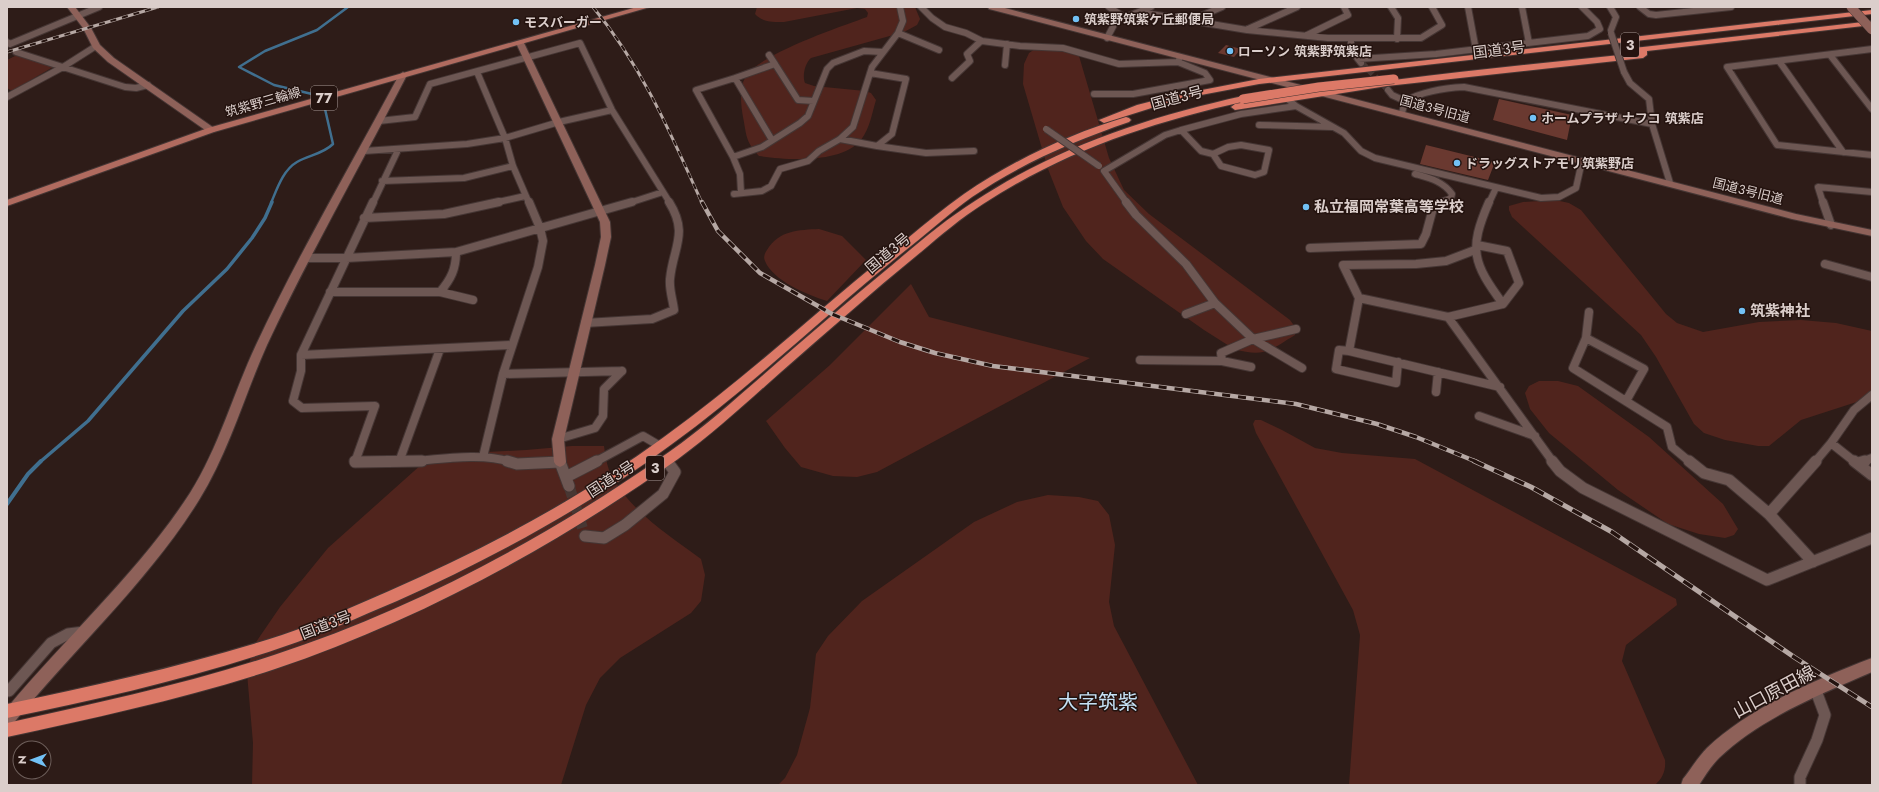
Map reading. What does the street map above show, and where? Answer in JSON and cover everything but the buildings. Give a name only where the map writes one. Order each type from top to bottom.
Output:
[{"type":"highway","name":"国道3号","points":[[1644,46],[1830,22],[1872,14]]},
{"type":"highway","points":[[1239,92],[1272,81],[1607,42],[1872,14]]},
{"type":"highway","name":"国道3号","points":[[10,713],[199,666],[283,640],[343,617],[428,581],[523,533],[588,495],[660,446],[706,412],[871,273],[968,197],[1003,174],[1058,146],[1107,126],[1166,108],[1239,92],[1318,87],[1391,75],[1644,46],[1872,23]]},
{"type":"highway","points":[[946,226],[990,203],[1019,185],[1096,148],[1148,129],[1191,117],[1285,97],[1384,84],[1643,55],[1644,46],[1607,42]]},
{"type":"highway","name":"国道3号","points":[[7,730],[196,686],[276,662],[347,635],[432,598],[529,547],[598,507],[667,461],[717,422],[884,277],[946,226],[1012,182],[1068,153],[1114,133],[1239,92]]},
{"type":"main road","name":"筑紫野三輪線","points":[[7,203],[211,130],[403,74],[520,43],[646,7]]},
{"type":"street","points":[[71,7],[87,28],[96,46],[111,60],[211,130]]},
{"type":"street","points":[[7,42],[10,44],[99,7]]},
{"type":"street","points":[[775,64],[696,90],[733,157],[740,174],[738,194],[762,191],[771,186],[780,169],[808,161],[819,151],[840,139],[853,127],[872,67],[898,33],[903,21],[900,7]]},
{"type":"street","points":[[920,7],[945,27],[966,33],[981,41],[1063,48],[1119,64],[1179,60],[1210,77],[1210,80],[1133,94],[1094,94]]},
{"type":"street","name":"国道3号旧道","points":[[992,7],[1107,38],[1179,60],[1228,69],[1831,225],[1872,233]]},
{"type":"street","points":[[1109,7],[1124,17]]},
{"type":"street","points":[[1107,38],[1116,21],[1151,7]]},
{"type":"street","points":[[1191,20],[1222,7]]},
{"type":"street","points":[[1247,30],[1297,7]]},
{"type":"street","points":[[1308,35],[1348,15],[1344,7]]},
{"type":"street","points":[[1391,7],[1398,18],[1397,38]]},
{"type":"street","points":[[1139,12],[1247,30],[1328,38],[1421,38],[1442,25],[1432,7]]},
{"type":"street","points":[[1468,7],[1476,50]]},
{"type":"street","points":[[1522,7],[1529,43]]},
{"type":"street","points":[[1582,7],[1597,22],[1600,29]]},
{"type":"street","points":[[1610,7],[1616,18],[1611,32],[1624,72],[1630,83],[1649,99],[1652,124],[1670,183]]},
{"type":"street","points":[[1640,7],[1649,14],[1656,15],[1731,7]]},
{"type":"street","points":[[1852,7],[1872,30]]},
{"type":"street","points":[[1352,38],[1352,50],[1360,61],[1476,50],[1588,36],[1600,29],[1611,32]]},
{"type":"street","points":[[898,33],[939,50]]},
{"type":"street","points":[[952,78],[970,61],[967,54],[981,41]]},
{"type":"street","points":[[520,43],[559,122],[605,222],[606,237],[558,439],[560,462],[568,482],[643,436],[660,446]]},
{"type":"street","points":[[379,121],[415,117],[430,84],[580,43],[612,110],[679,219],[681,229],[670,280],[674,310],[652,319],[585,323]]},
{"type":"street","points":[[1005,65],[1007,44]]},
{"type":"street","points":[[7,97],[63,67],[96,46]]},
{"type":"street","points":[[1872,49],[1727,67],[1777,145],[1872,155]]},
{"type":"street","points":[[733,157],[750,152],[772,140],[800,123],[808,116],[827,69],[833,63],[864,51],[883,52]]},
{"type":"street","points":[[16,52],[125,87],[136,88],[148,85]]},
{"type":"street","points":[[769,55],[798,100],[814,101]]},
{"type":"street","points":[[1830,55],[1872,109]]},
{"type":"street","points":[[1779,61],[1843,152]]},
{"type":"street","points":[[1228,69],[1238,75],[1242,81],[1239,92]]},
{"type":"street","points":[[477,72],[505,138],[513,166],[540,228],[543,241],[538,267],[503,374],[483,457]]},
{"type":"street","points":[[870,73],[906,79],[892,134],[877,146]]},
{"type":"street","points":[[10,713],[84,632],[166,537],[202,484],[232,417],[260,348],[305,258],[364,152],[403,74]]},
{"type":"street","points":[[735,78],[772,140]]},
{"type":"street","points":[[1402,113],[1405,101],[1416,94],[1453,87],[1473,88],[1652,124]]},
{"type":"street","points":[[1388,90],[1392,95],[1405,101]]},
{"type":"street","points":[[1285,97],[1296,106],[1344,133],[1362,151],[1375,158],[1541,198],[1559,197],[1576,188],[1582,161]]},
{"type":"street","points":[[1102,168],[1165,135],[1241,114],[1296,106]]},
{"type":"street","points":[[364,152],[467,144],[505,138],[559,122],[612,110]]},
{"type":"street","points":[[1259,125],[1289,125],[1298,128],[1334,127]]},
{"type":"street","points":[[1046,129],[1102,168],[1136,215],[1186,264],[1215,303],[1253,339],[1302,368]]},
{"type":"street","points":[[1181,130],[1201,151],[1213,154],[1222,166],[1255,175],[1264,172],[1269,150],[1247,144],[1225,147],[1213,154]]},
{"type":"street","points":[[840,139],[896,150],[953,154],[974,151]]},
{"type":"street","points":[[398,150],[364,218],[301,355],[301,371],[293,401],[302,408],[375,406],[355,462],[399,462],[483,457],[500,458],[518,464],[560,462]]},
{"type":"street","points":[[1310,248],[1421,244],[1426,238],[1432,211],[1437,205],[1451,198],[1452,194],[1439,181],[1401,171],[1397,168],[1396,164]]},
{"type":"street","points":[[382,181],[464,178],[513,166]]},
{"type":"street","points":[[1831,225],[1818,187],[1872,192]]},
{"type":"street","points":[[1496,188],[1483,215],[1476,248],[1480,270],[1503,304]]},
{"type":"street","points":[[305,258],[346,258],[456,252],[601,212],[663,192]]},
{"type":"street","points":[[364,218],[444,214],[525,196]]},
{"type":"street","points":[[1349,351],[1359,298],[1343,265],[1416,264],[1446,260],[1476,248],[1507,251],[1519,283],[1503,304],[1448,317],[1359,298]]},
{"type":"street","points":[[440,292],[452,278],[457,266],[456,252]]},
{"type":"street","points":[[1825,264],[1872,278]]},
{"type":"street","points":[[330,292],[440,292],[473,300]]},
{"type":"street","points":[[1186,314],[1215,303]]},
{"type":"street","points":[[1589,312],[1586,338],[1573,368],[1667,427],[1672,447],[1704,473],[1729,480],[1769,514],[1813,562]]},
{"type":"street","points":[[1448,317],[1560,471],[1583,488],[1767,580],[1872,538]]},
{"type":"street","points":[[1222,361],[1221,353],[1253,339],[1296,329]]},
{"type":"street","points":[[1586,338],[1644,369],[1626,401]]},
{"type":"street","points":[[301,355],[512,344]]},
{"type":"street","points":[[399,462],[440,348]]},
{"type":"street","points":[[1398,362],[1396,383],[1336,368],[1339,350],[1349,351],[1398,362],[1500,387]]},
{"type":"street","points":[[1140,360],[1222,361],[1251,367]]},
{"type":"street","points":[[503,374],[573,371],[622,371],[604,389],[603,416],[595,428],[558,439]]},
{"type":"street","points":[[1436,392],[1438,372]]},
{"type":"street","points":[[1769,514],[1831,443],[1854,410],[1872,395]]},
{"type":"street","points":[[1479,416],[1535,436]]},
{"type":"street","points":[[1831,443],[1872,475]]},
{"type":"street","points":[[1858,463],[1872,458]]},
{"type":"street","points":[[585,536],[604,538],[625,525],[663,494],[675,472],[667,461]]},
{"type":"street","points":[[8,691],[51,642],[68,634],[84,632]]},
{"type":"street","name":"山口原田線","points":[[1690,785],[1712,754],[1746,726],[1872,665]]},
{"type":"street","points":[[1800,785],[1800,777],[1817,740],[1826,715],[1816,691]]},
{"type":"shaded area","points":[[757,7],[915,7],[920,19],[917,25],[904,32],[811,58],[807,63],[804,73],[805,83],[814,86],[865,91],[871,93],[876,100],[867,131],[861,140],[852,148],[827,157],[784,159],[759,156],[747,138],[742,113],[741,92],[745,78],[753,69],[766,60],[801,42],[867,17],[868,13],[865,9],[857,8],[784,22],[776,22],[764,20],[758,17],[755,14]]},
{"type":"shaded area","points":[[1047,46],[1079,56],[1109,158],[1124,190],[1149,214],[1290,320],[1295,327],[1295,335],[1267,351],[1253,353],[1234,349],[1204,330],[1103,259],[1086,241],[1063,207],[1048,169],[1023,84],[1024,64],[1029,53],[1038,47]]},
{"type":"shaded area","points":[[17,55],[53,67],[12,91],[7,88],[7,60]]},
{"type":"shaded area","points":[[1555,200],[1569,203],[1581,210],[1666,314],[1677,323],[1703,332],[1759,322],[1801,320],[1836,323],[1872,331],[1872,397],[1801,420],[1769,446],[1758,446],[1725,440],[1704,433],[1694,424],[1656,357],[1641,335],[1512,217],[1509,210],[1509,206],[1523,202]]},
{"type":"shaded area","points":[[819,229],[842,236],[866,260],[827,301],[801,291],[783,281],[769,268],[764,258],[764,255],[777,238],[790,232]]},
{"type":"shaded area","points":[[911,284],[929,317],[1090,358],[877,472],[857,477],[833,476],[801,467],[785,448],[766,421],[830,365]]},
{"type":"shaded area","points":[[1539,381],[1558,381],[1578,386],[1649,437],[1723,504],[1738,529],[1734,535],[1725,538],[1699,534],[1668,524],[1618,490],[1549,433],[1530,409],[1525,393],[1529,386]]},
{"type":"shaded area","points":[[1255,420],[1261,420],[1315,448],[1342,453],[1415,459],[1676,599],[1677,605],[1626,645],[1622,661],[1665,760],[1665,767],[1660,780],[1655,785],[1349,785],[1360,635],[1353,610],[1256,433],[1253,424]]},
{"type":"shaded area","points":[[572,446],[604,446],[609,470],[626,497],[649,520],[701,559],[705,575],[701,601],[691,613],[620,658],[600,678],[586,705],[561,785],[252,785],[253,743],[247,673],[254,645],[280,607],[328,548],[432,455]]},
{"type":"shaded area","points":[[1048,495],[1079,497],[1098,501],[1109,515],[1115,545],[1109,602],[1114,626],[1198,785],[778,785],[785,778],[797,755],[810,708],[816,654],[828,636],[862,601],[974,522],[1017,502]]},
{"type":"waterway","points":[[271,203],[281,180],[292,165],[325,150],[333,144],[325,109],[312,94],[274,85],[239,67],[265,51],[317,30],[348,7]]},
{"type":"waterway","points":[[40,462],[88,421],[183,311],[227,269],[252,238],[265,218],[272,202]]},
{"type":"waterway","points":[[7,504],[28,474],[40,462]]},
{"type":"tunnel","points":[[1362,63],[1388,90]]},
{"type":"tunnel","points":[[569,486],[585,536]]},
{"type":"railway","points":[[7,52],[158,7]]},
{"type":"railway","points":[[593,7],[627,53],[641,77],[667,126],[702,203]]},
{"type":"railway","points":[[702,202],[718,231],[760,273],[832,314],[900,342],[935,353],[993,366],[1296,404],[1377,424],[1416,437],[1477,462]]},
{"type":"railway","points":[[1474,461],[1531,487],[1612,532],[1794,657],[1872,707]]},
{"type":"place","name":"筑紫野筑紫ケ丘郵便局","points":[[1076,19]]},
{"type":"place","name":"モスバーガー","points":[[516,22]]},
{"type":"place","name":"ローソン 筑紫野筑紫店","points":[[1230,51]]},
{"type":"place","name":"ホームプラザ ナフコ 筑紫店","points":[[1533,118]]},
{"type":"place","name":"ドラッグストアモリ筑紫野店","points":[[1457,163]]},
{"type":"place","name":"私立福岡常葉高等学校","points":[[1306,207]]},
{"type":"place","name":"筑紫神社","points":[[1742,311]]},
{"type":"district","name":"大字筑紫","points":[[1098,702]]}]
